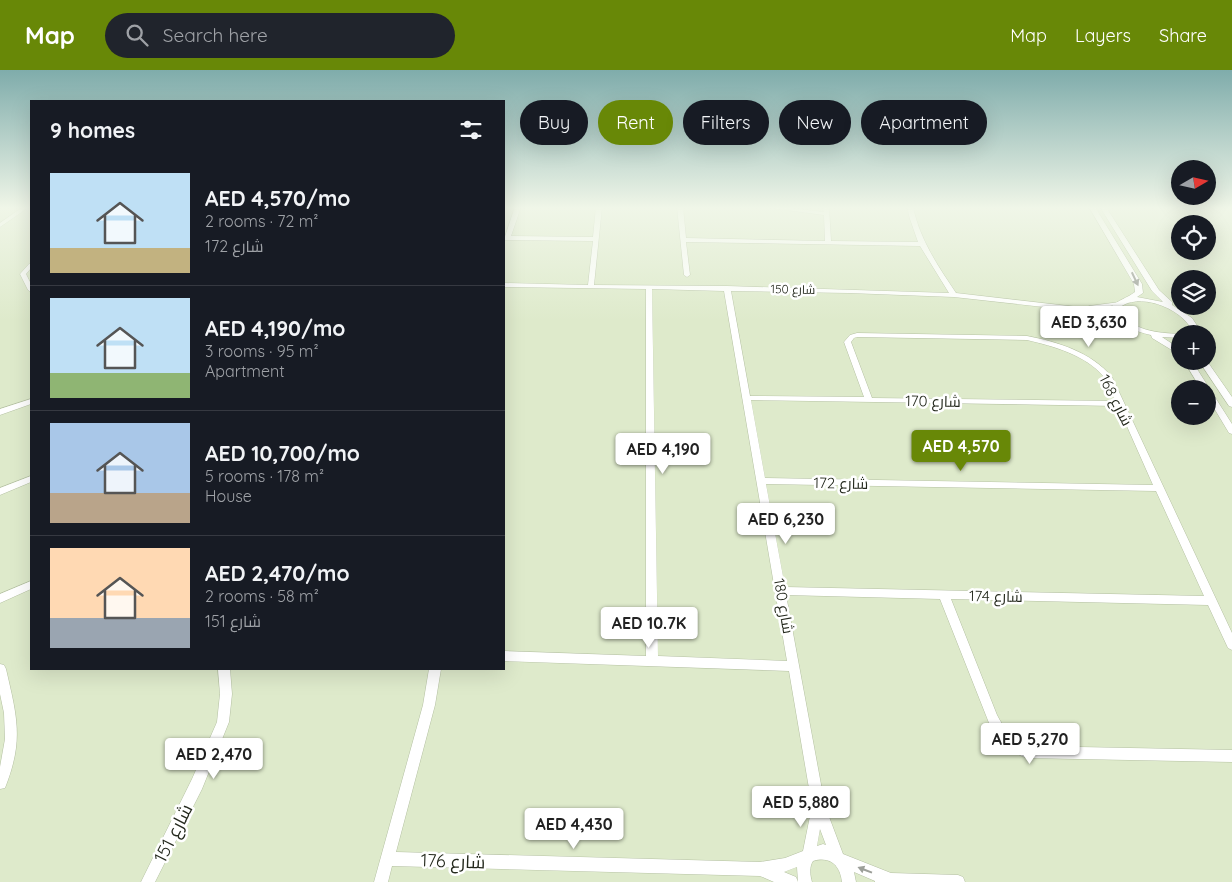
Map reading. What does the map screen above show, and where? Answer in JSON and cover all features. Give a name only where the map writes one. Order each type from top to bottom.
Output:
[{"type":"main road","points":[[1115,245],[1138,284],[1139,293],[1130,300]]},
{"type":"main road","points":[[1127,245],[1156,291],[1171,305]]},
{"type":"main road","points":[[1171,307],[1151,301],[1130,300],[1118,303],[1115,307],[1116,312],[1126,323],[1150,333],[1171,347]]},
{"type":"main road","points":[[1182,315],[1193,325]]},
{"type":"main road","points":[[1150,333],[1171,335]]},
{"type":"main road","points":[[1209,370],[1232,404]]},
{"type":"main road","points":[[1216,405],[1232,432]]},
{"type":"street","points":[[591,287],[595,245]]},
{"type":"street","points":[[684,245],[687,275]]},
{"type":"street","points":[[922,245],[954,295]]},
{"type":"street","points":[[30,267],[24,274],[30,288]]},
{"type":"street","name":"شارع 150","points":[[505,285],[728,288],[954,295],[1081,309],[1126,323]]},
{"type":"street","points":[[649,287],[652,662]]},
{"type":"street","name":"شارع 180","points":[[728,288],[818,806],[839,859],[846,870],[849,882]]},
{"type":"street","name":"شارع 150","points":[[1081,309],[1118,303]]},
{"type":"street","name":"شارع 168","points":[[869,400],[847,342],[852,336],[1041,340],[1066,350],[1103,371],[1108,377],[1232,645]]},
{"type":"street","name":"شارع 170","points":[[747,398],[1120,404]]},
{"type":"street","points":[[0,412],[30,401]]},
{"type":"street","points":[[0,492],[30,479]]},
{"type":"street","name":"شارع 172","points":[[762,481],[1159,488]]},
{"type":"street","points":[[0,599],[30,585]]},
{"type":"street","name":"شارع 174","points":[[781,591],[1212,601]]},
{"type":"street","points":[[944,594],[998,732],[1011,744],[1027,752],[1232,756]]},
{"type":"street","points":[[505,656],[794,666]]},
{"type":"street","points":[[0,669],[13,725],[11,748],[0,782]]},
{"type":"street","name":"شارع 151","points":[[148,882],[201,776],[223,722],[226,694],[224,670]]},
{"type":"street","points":[[380,882],[429,705],[435,670]]},
{"type":"street","name":"شارع 180","points":[[805,882],[803,869],[808,856],[818,806]]},
{"type":"street","points":[[808,856],[823,851],[887,881],[958,882]]},
{"type":"street","name":"شارع 176","points":[[387,859],[760,869],[785,865],[808,856]]},
{"type":"street","name":"شارع 176","points":[[760,869],[791,882]]}]
